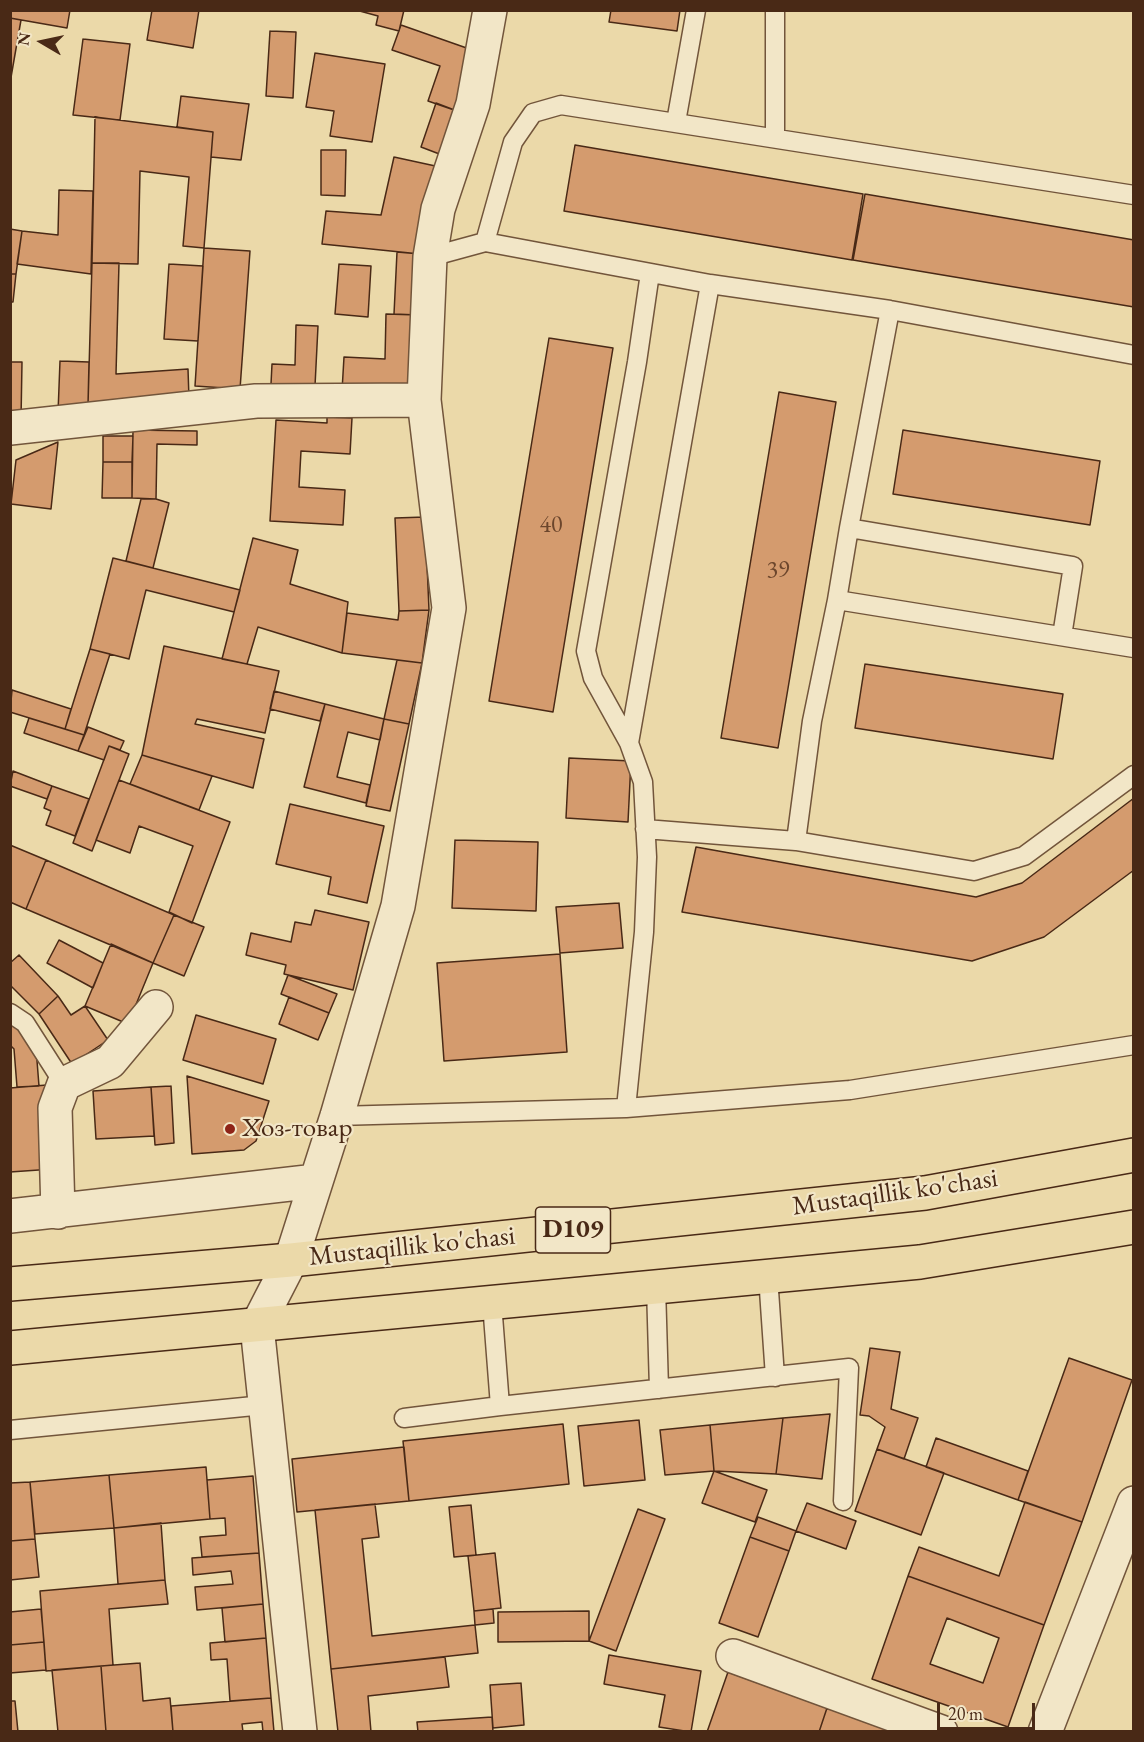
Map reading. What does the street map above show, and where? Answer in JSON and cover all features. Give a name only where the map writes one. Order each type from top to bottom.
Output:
[{"type":"main road","name":"Mustaqillik ko'chasi","points":[[10,1284],[291,1260],[925,1192],[1134,1155]]},
{"type":"main road","name":"D109","points":[[10,1348],[920,1262],[1134,1227]]},
{"type":"street","points":[[300,1731],[256,1326],[291,1260],[337,1116],[398,906],[449,608],[424,400],[430,257],[438,209],[473,104],[490,10]]},
{"type":"street","points":[[10,428],[256,401],[424,400]]},
{"type":"street","points":[[58,1212],[55,1108],[64,1084],[110,1062],[156,1007]]},
{"type":"street","points":[[10,1216],[316,1181]]},
{"type":"street","points":[[1045,1731],[1134,1503]]},
{"type":"street","points":[[733,1656],[941,1731]]},
{"type":"lane","points":[[676,122],[696,10]]},
{"type":"lane","points":[[775,10],[775,138]]},
{"type":"lane","points":[[485,242],[513,142],[533,113],[561,105],[1134,195]]},
{"type":"lane","points":[[430,257],[485,242],[710,284],[890,310],[1134,355]]},
{"type":"lane","points":[[626,1108],[644,932],[647,858],[643,782],[629,743],[593,678],[586,651],[635,373],[650,273]]},
{"type":"lane","points":[[629,743],[710,284]]},
{"type":"lane","points":[[796,841],[812,722],[837,600],[890,310]]},
{"type":"lane","points":[[849,528],[1073,566],[1062,636]]},
{"type":"lane","points":[[837,600],[1134,648]]},
{"type":"lane","points":[[645,829],[796,841],[974,871],[1024,856],[1134,775]]},
{"type":"lane","points":[[10,1013],[25,1023],[64,1084]]},
{"type":"lane","points":[[337,1116],[626,1108],[850,1090],[1134,1045]]},
{"type":"lane","points":[[768,1276],[775,1377]]},
{"type":"lane","points":[[656,1287],[659,1389]]},
{"type":"lane","points":[[492,1303],[500,1406]]},
{"type":"lane","points":[[404,1418],[849,1368],[843,1501]]},
{"type":"lane","points":[[10,1430],[264,1405]]},
{"type":"building","points":[[10,10],[70,10],[67,28],[10,18]]},
{"type":"building","points":[[152,10],[199,10],[193,48],[147,40]]},
{"type":"building","points":[[356,10],[404,10],[399,31],[376,25],[378,16]]},
{"type":"building","points":[[611,10],[680,10],[677,31],[609,22]]},
{"type":"building","points":[[10,18],[21,20],[10,83]]},
{"type":"building","points":[[401,25],[478,52],[457,111],[428,101],[440,66],[392,50]]},
{"type":"building","points":[[270,31],[296,32],[293,98],[266,96]]},
{"type":"building","points":[[83,39],[130,44],[120,120],[73,115]]},
{"type":"building","points":[[315,53],[385,64],[372,142],[330,136],[334,111],[306,107]]},
{"type":"building","points":[[181,96],[249,104],[241,160],[211,157],[213,132],[177,127]]},
{"type":"building","points":[[436,103],[457,111],[442,155],[421,147]]},
{"type":"building","points":[[95,117],[213,132],[204,248],[183,246],[189,177],[140,171],[138,264],[92,263]]},
{"type":"building","points":[[575,145],[863,194],[852,260],[564,211]]},
{"type":"building","points":[[321,150],[346,150],[345,196],[321,195]]},
{"type":"building","points":[[394,157],[440,167],[420,254],[322,244],[326,211],[381,215]]},
{"type":"building","points":[[59,190],[93,191],[91,274],[17,264],[22,231],[58,235]]},
{"type":"building","points":[[865,194],[1134,240],[1134,307],[853,260]]},
{"type":"building","points":[[10,229],[22,231],[16,274],[10,274]]},
{"type":"building","points":[[204,248],[250,251],[240,389],[195,386]]},
{"type":"building","points":[[397,252],[420,254],[418,315],[394,314]]},
{"type":"building","points":[[92,263],[119,263],[116,374],[188,369],[189,399],[88,405]]},
{"type":"building","points":[[169,264],[203,266],[198,341],[164,339]]},
{"type":"building","points":[[339,264],[371,266],[368,317],[335,314]]},
{"type":"building","points":[[10,274],[16,274],[13,302],[10,302]]},
{"type":"building","points":[[386,314],[418,315],[414,394],[342,391],[344,357],[385,359]]},
{"type":"building","points":[[296,325],[318,326],[315,386],[271,384],[272,364],[295,365]]},
{"type":"building","points":[[549,338],[613,348],[553,712],[489,701]]},
{"type":"building","points":[[60,361],[89,362],[88,405],[58,413]]},
{"type":"building","points":[[10,362],[22,362],[21,420],[10,420]]},
{"type":"building","points":[[779,392],[836,402],[778,748],[721,738]]},
{"type":"building","points":[[327,417],[352,418],[350,454],[301,451],[299,487],[345,490],[343,525],[270,521],[276,420],[327,423]]},
{"type":"building","points":[[133,430],[197,431],[197,445],[157,444],[156,499],[132,498]]},
{"type":"building","points":[[903,430],[1100,461],[1090,525],[893,494]]},
{"type":"building","points":[[103,436],[133,436],[132,462],[103,462]]},
{"type":"building","points":[[58,442],[51,509],[11,504],[16,460]]},
{"type":"building","points":[[103,462],[132,462],[132,498],[102,498]]},
{"type":"building","points":[[141,499],[156,499],[169,503],[153,568],[126,561]]},
{"type":"building","points":[[425,517],[429,610],[399,611],[395,518]]},
{"type":"building","points":[[253,538],[298,550],[290,584],[348,602],[342,653],[258,627],[247,664],[222,659]]},
{"type":"building","points":[[113,558],[240,590],[234,612],[146,590],[129,659],[90,649]]},
{"type":"building","points":[[429,610],[422,663],[342,653],[347,613],[398,620],[399,611]]},
{"type":"building","points":[[164,646],[279,671],[265,733],[197,719],[195,724],[264,739],[253,788],[142,755]]},
{"type":"building","points":[[90,649],[110,654],[84,735],[65,729]]},
{"type":"building","points":[[397,660],[422,663],[409,724],[384,719]]},
{"type":"building","points":[[865,664],[1063,694],[1053,759],[855,728]]},
{"type":"building","points":[[12,690],[71,709],[65,729],[10,712]]},
{"type":"building","points":[[274,691],[325,704],[320,721],[270,709]]},
{"type":"building","points":[[325,704],[384,719],[380,740],[348,732],[337,777],[370,785],[366,803],[304,787]]},
{"type":"building","points":[[29,718],[84,735],[78,751],[24,733]]},
{"type":"building","points":[[384,719],[409,724],[390,811],[366,806]]},
{"type":"building","points":[[88,727],[124,741],[120,750],[109,746],[104,760],[78,751]]},
{"type":"building","points":[[109,746],[129,754],[92,851],[73,843]]},
{"type":"building","points":[[142,755],[212,776],[199,810],[130,784]]},
{"type":"building","points":[[569,758],[631,761],[628,822],[566,818]]},
{"type":"building","points":[[13,771],[52,786],[47,799],[10,786]]},
{"type":"building","points":[[119,780],[230,822],[192,923],[169,912],[193,846],[139,826],[130,853],[96,840]]},
{"type":"building","points":[[52,786],[89,799],[75,836],[46,825],[51,811],[44,808]]},
{"type":"building","points":[[1134,798],[1134,870],[1044,937],[972,961],[682,912],[696,847],[976,897],[1022,883]]},
{"type":"building","points":[[290,804],[384,826],[367,903],[328,894],[331,877],[276,864]]},
{"type":"building","points":[[455,840],[538,842],[536,911],[452,908]]},
{"type":"building","points":[[10,845],[46,860],[26,909],[10,902]]},
{"type":"building","points":[[46,860],[174,915],[153,963],[26,909]]},
{"type":"building","points":[[619,903],[623,948],[560,953],[556,907]]},
{"type":"building","points":[[315,910],[369,922],[353,990],[284,974],[286,965],[246,955],[251,933],[291,942],[295,922],[311,925]]},
{"type":"building","points":[[174,915],[204,927],[184,976],[153,963]]},
{"type":"building","points":[[59,940],[103,963],[93,988],[47,963]]},
{"type":"building","points":[[111,944],[153,963],[128,1024],[85,1006]]},
{"type":"building","points":[[560,954],[567,1052],[444,1061],[437,963]]},
{"type":"building","points":[[19,955],[58,996],[39,1014],[10,985],[10,963]]},
{"type":"building","points":[[288,975],[337,994],[329,1013],[281,994]]},
{"type":"building","points":[[58,996],[71,1015],[85,1006],[108,1040],[72,1064],[39,1014]]},
{"type":"building","points":[[289,997],[329,1013],[318,1040],[279,1024]]},
{"type":"building","points":[[196,1015],[276,1039],[263,1084],[183,1060]]},
{"type":"building","points":[[13,1024],[36,1048],[39,1086],[17,1087],[14,1049],[10,1045],[10,1027]]},
{"type":"building","points":[[187,1076],[269,1101],[256,1141],[244,1150],[192,1154]]},
{"type":"building","points":[[47,1085],[53,1169],[10,1172],[10,1088]]},
{"type":"building","points":[[171,1086],[174,1143],[155,1145],[151,1087]]},
{"type":"building","points":[[151,1087],[154,1136],[96,1139],[93,1091]]},
{"type":"building","points":[[870,1348],[900,1352],[891,1409],[918,1418],[904,1459],[877,1449],[885,1427],[869,1416],[860,1415]]},
{"type":"building","points":[[1069,1358],[1132,1380],[1082,1522],[1018,1500]]},
{"type":"building","points":[[830,1414],[822,1479],[776,1474],[783,1418]]},
{"type":"building","points":[[783,1418],[776,1474],[714,1471],[710,1425]]},
{"type":"building","points":[[639,1420],[645,1480],[584,1486],[578,1426]]},
{"type":"building","points":[[563,1424],[569,1484],[409,1501],[403,1441]]},
{"type":"building","points":[[710,1425],[714,1471],[665,1475],[660,1430]]},
{"type":"building","points":[[936,1438],[1028,1471],[1018,1500],[926,1467]]},
{"type":"building","points":[[404,1447],[409,1501],[297,1512],[292,1459]]},
{"type":"building","points":[[877,1449],[944,1473],[921,1535],[855,1511]]},
{"type":"building","points":[[206,1467],[210,1519],[114,1528],[109,1475]]},
{"type":"building","points":[[714,1471],[767,1490],[755,1522],[702,1503]]},
{"type":"building","points":[[109,1475],[114,1528],[35,1534],[30,1482]]},
{"type":"building","points":[[253,1476],[259,1553],[202,1557],[200,1537],[226,1535],[225,1518],[210,1519],[207,1480]]},
{"type":"building","points":[[30,1482],[35,1539],[10,1541],[10,1483]]},
{"type":"building","points":[[1025,1502],[1082,1522],[1044,1625],[908,1576],[919,1547],[999,1576]]},
{"type":"building","points":[[807,1503],[856,1521],[846,1549],[796,1531]]},
{"type":"building","points":[[375,1504],[379,1537],[362,1539],[372,1636],[475,1625],[478,1653],[331,1669],[315,1510]]},
{"type":"building","points":[[471,1505],[476,1555],[454,1557],[449,1507]]},
{"type":"building","points":[[638,1509],[665,1519],[616,1651],[589,1641]]},
{"type":"building","points":[[758,1517],[796,1531],[789,1551],[750,1537]]},
{"type":"building","points":[[161,1523],[165,1580],[118,1584],[114,1528]]},
{"type":"building","points":[[750,1537],[789,1551],[758,1637],[719,1623]]},
{"type":"building","points":[[35,1539],[39,1577],[10,1580],[10,1541]]},
{"type":"building","points":[[259,1553],[263,1604],[197,1610],[195,1587],[233,1584],[231,1571],[193,1575],[192,1558]]},
{"type":"building","points":[[495,1553],[501,1608],[474,1611],[468,1556]]},
{"type":"building","points":[[908,1576],[1044,1625],[1008,1727],[872,1679]],"holes":[[[947,1618],[999,1638],[983,1683],[930,1664]]]},
{"type":"building","points":[[165,1580],[168,1604],[109,1609],[113,1665],[46,1671],[40,1591]]},
{"type":"building","points":[[263,1604],[266,1638],[225,1642],[222,1608]]},
{"type":"building","points":[[41,1609],[44,1642],[10,1645],[10,1612]]},
{"type":"building","points":[[493,1609],[494,1623],[475,1625],[474,1611]]},
{"type":"building","points":[[589,1611],[589,1641],[498,1642],[498,1612]]},
{"type":"building","points":[[266,1638],[271,1698],[230,1701],[227,1659],[211,1660],[210,1643]]},
{"type":"building","points":[[44,1642],[46,1670],[10,1673],[10,1645]]},
{"type":"building","points":[[609,1655],[701,1671],[691,1732],[659,1727],[665,1695],[604,1684]]},
{"type":"building","points":[[445,1657],[449,1687],[368,1696],[371,1732],[338,1732],[331,1669]]},
{"type":"building","points":[[140,1663],[143,1701],[170,1698],[173,1732],[106,1732],[101,1666]]},
{"type":"building","points":[[101,1666],[106,1732],[58,1732],[52,1670]]},
{"type":"building","points":[[728,1672],[827,1708],[819,1732],[707,1732]]},
{"type":"building","points":[[521,1683],[524,1725],[493,1728],[490,1685]]},
{"type":"building","points":[[271,1698],[274,1732],[263,1732],[262,1722],[242,1724],[243,1732],[173,1732],[171,1706]]},
{"type":"building","points":[[10,1701],[15,1701],[18,1732],[10,1732]]},
{"type":"building","points":[[827,1708],[893,1732],[819,1732]]},
{"type":"building","points":[[492,1717],[493,1732],[418,1732],[417,1722]]},
{"type":"place","name":"Хоз-товар","points":[[230,1129]]}]
